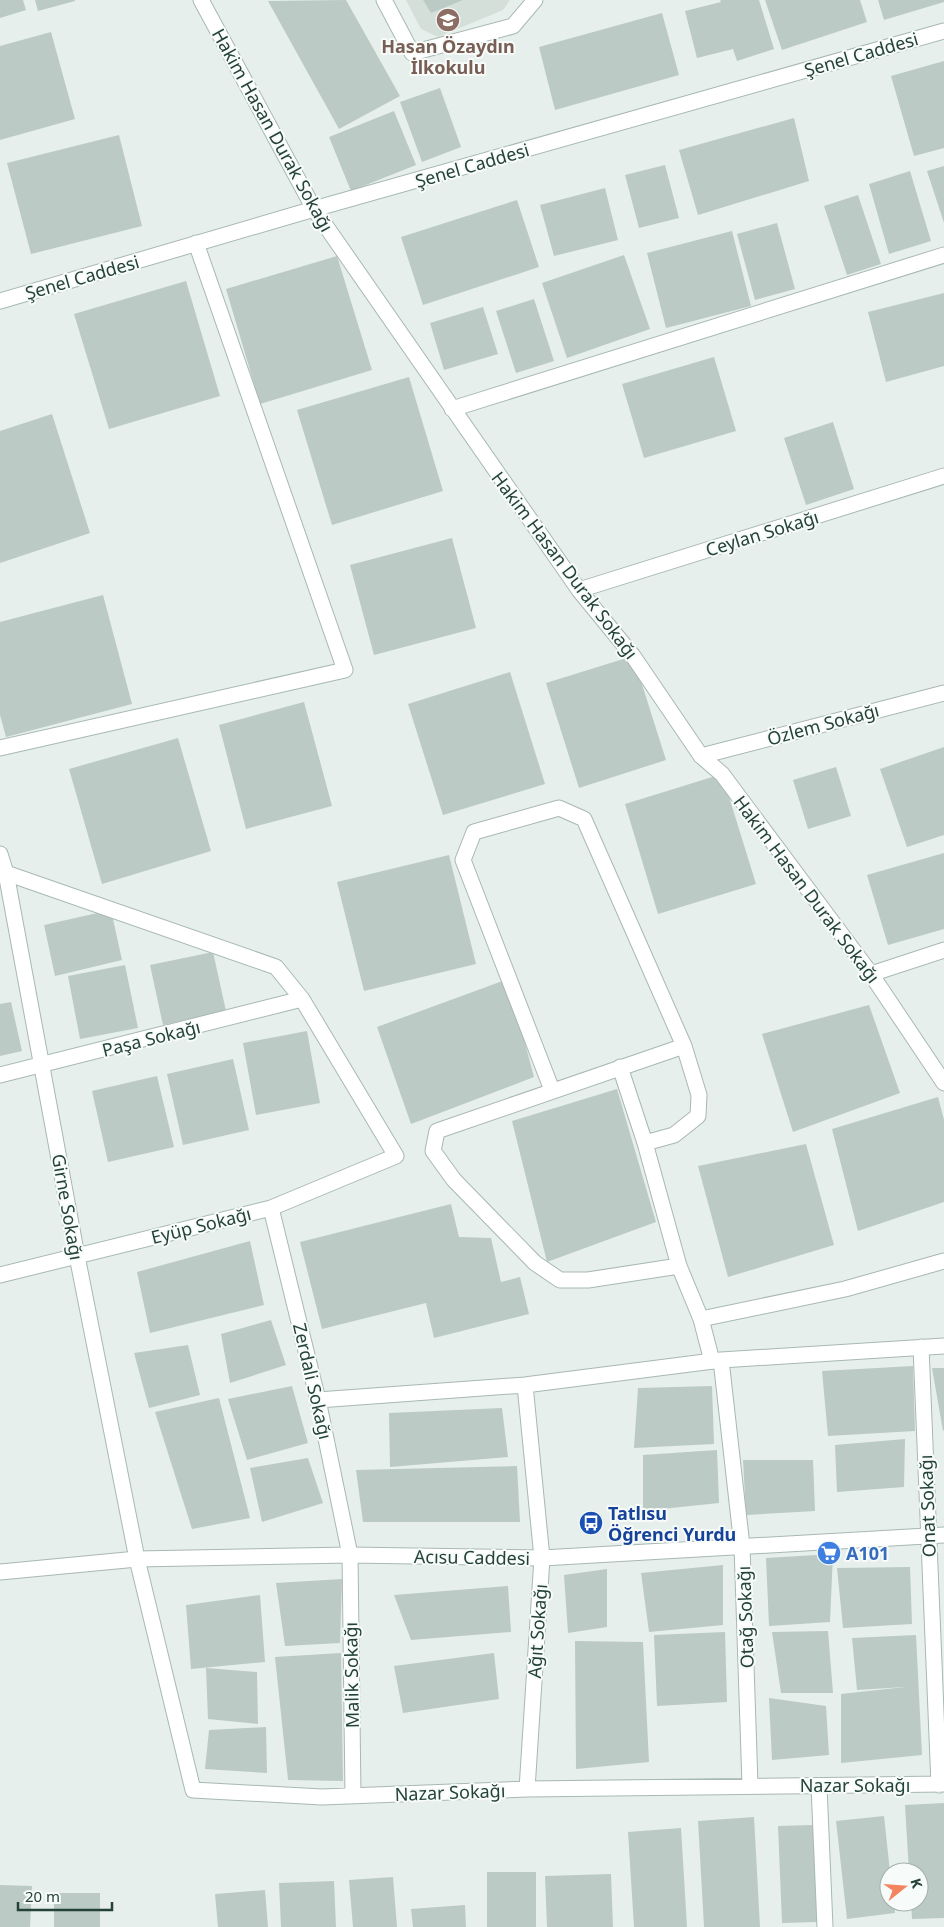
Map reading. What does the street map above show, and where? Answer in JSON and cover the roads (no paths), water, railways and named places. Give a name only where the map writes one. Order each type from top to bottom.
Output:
[{"type":"street","name":"Hakim Hasan Durak Sokağı","points":[[201,0],[314,209],[579,590],[633,656],[701,756],[722,774],[871,974],[944,1083]]},
{"type":"street","points":[[384,0],[412,52],[513,26],[535,0]]},
{"type":"street","name":"Şenel Caddesi","points":[[0,301],[314,209],[944,31]]},
{"type":"street","points":[[0,748],[345,670],[196,243]]},
{"type":"street","points":[[452,409],[944,255]]},
{"type":"street","name":"Ceylan Sokağı","points":[[579,590],[944,476]]},
{"type":"street","name":"Özlem Sokağı","points":[[701,756],[944,693]]},
{"type":"street","points":[[552,1090],[463,860],[474,832],[559,808],[584,819],[684,1046],[700,1095],[698,1116],[674,1134],[645,1143]]},
{"type":"street","name":"Girne Sokağı","points":[[0,854],[43,1066],[77,1256],[137,1560]]},
{"type":"street","points":[[3,874],[276,967],[302,999]]},
{"type":"street","points":[[871,974],[944,950]]},
{"type":"street","name":"Paşa Sokağı","points":[[0,1075],[43,1066],[302,999]]},
{"type":"street","name":"Eyüp Sokağı","points":[[0,1275],[270,1208],[396,1156],[302,999]]},
{"type":"street","points":[[679,1266],[588,1280],[560,1280],[529,1256],[454,1180],[433,1151],[437,1131],[684,1046]]},
{"type":"street","name":"Otağ Sokağı","points":[[620,1067],[645,1143],[679,1266],[717,1361],[742,1546],[750,1785]]},
{"type":"street","name":"Zerdali Sokağı","points":[[270,1208],[318,1400],[350,1555]]},
{"type":"street","points":[[701,1319],[845,1289],[944,1261]]},
{"type":"street","points":[[318,1400],[525,1385],[717,1361],[944,1346]]},
{"type":"street","name":"Onat Sokağı","points":[[921,1347],[928,1536],[941,1784]]},
{"type":"street","name":"Ağıt Sokağı","points":[[525,1385],[542,1558],[528,1789]]},
{"type":"street","name":"Acısu Caddesi","points":[[0,1572],[137,1560],[350,1555],[542,1558],[944,1535]]},
{"type":"street","name":"Malik Sokağı","points":[[350,1555],[353,1796]]},
{"type":"street","name":"Nazar Sokağı","points":[[137,1560],[193,1790],[322,1797],[528,1789],[941,1784]]},
{"type":"street","points":[[819,1786],[825,1927]]},
{"type":"place","name":"Hasan Özaydın İlkokulu","points":[[448,20]]},
{"type":"place","name":"Tatlısu Öğrenci Yurdu","points":[[591,1523]]},
{"type":"place","name":"A101","points":[[829,1553]]}]
